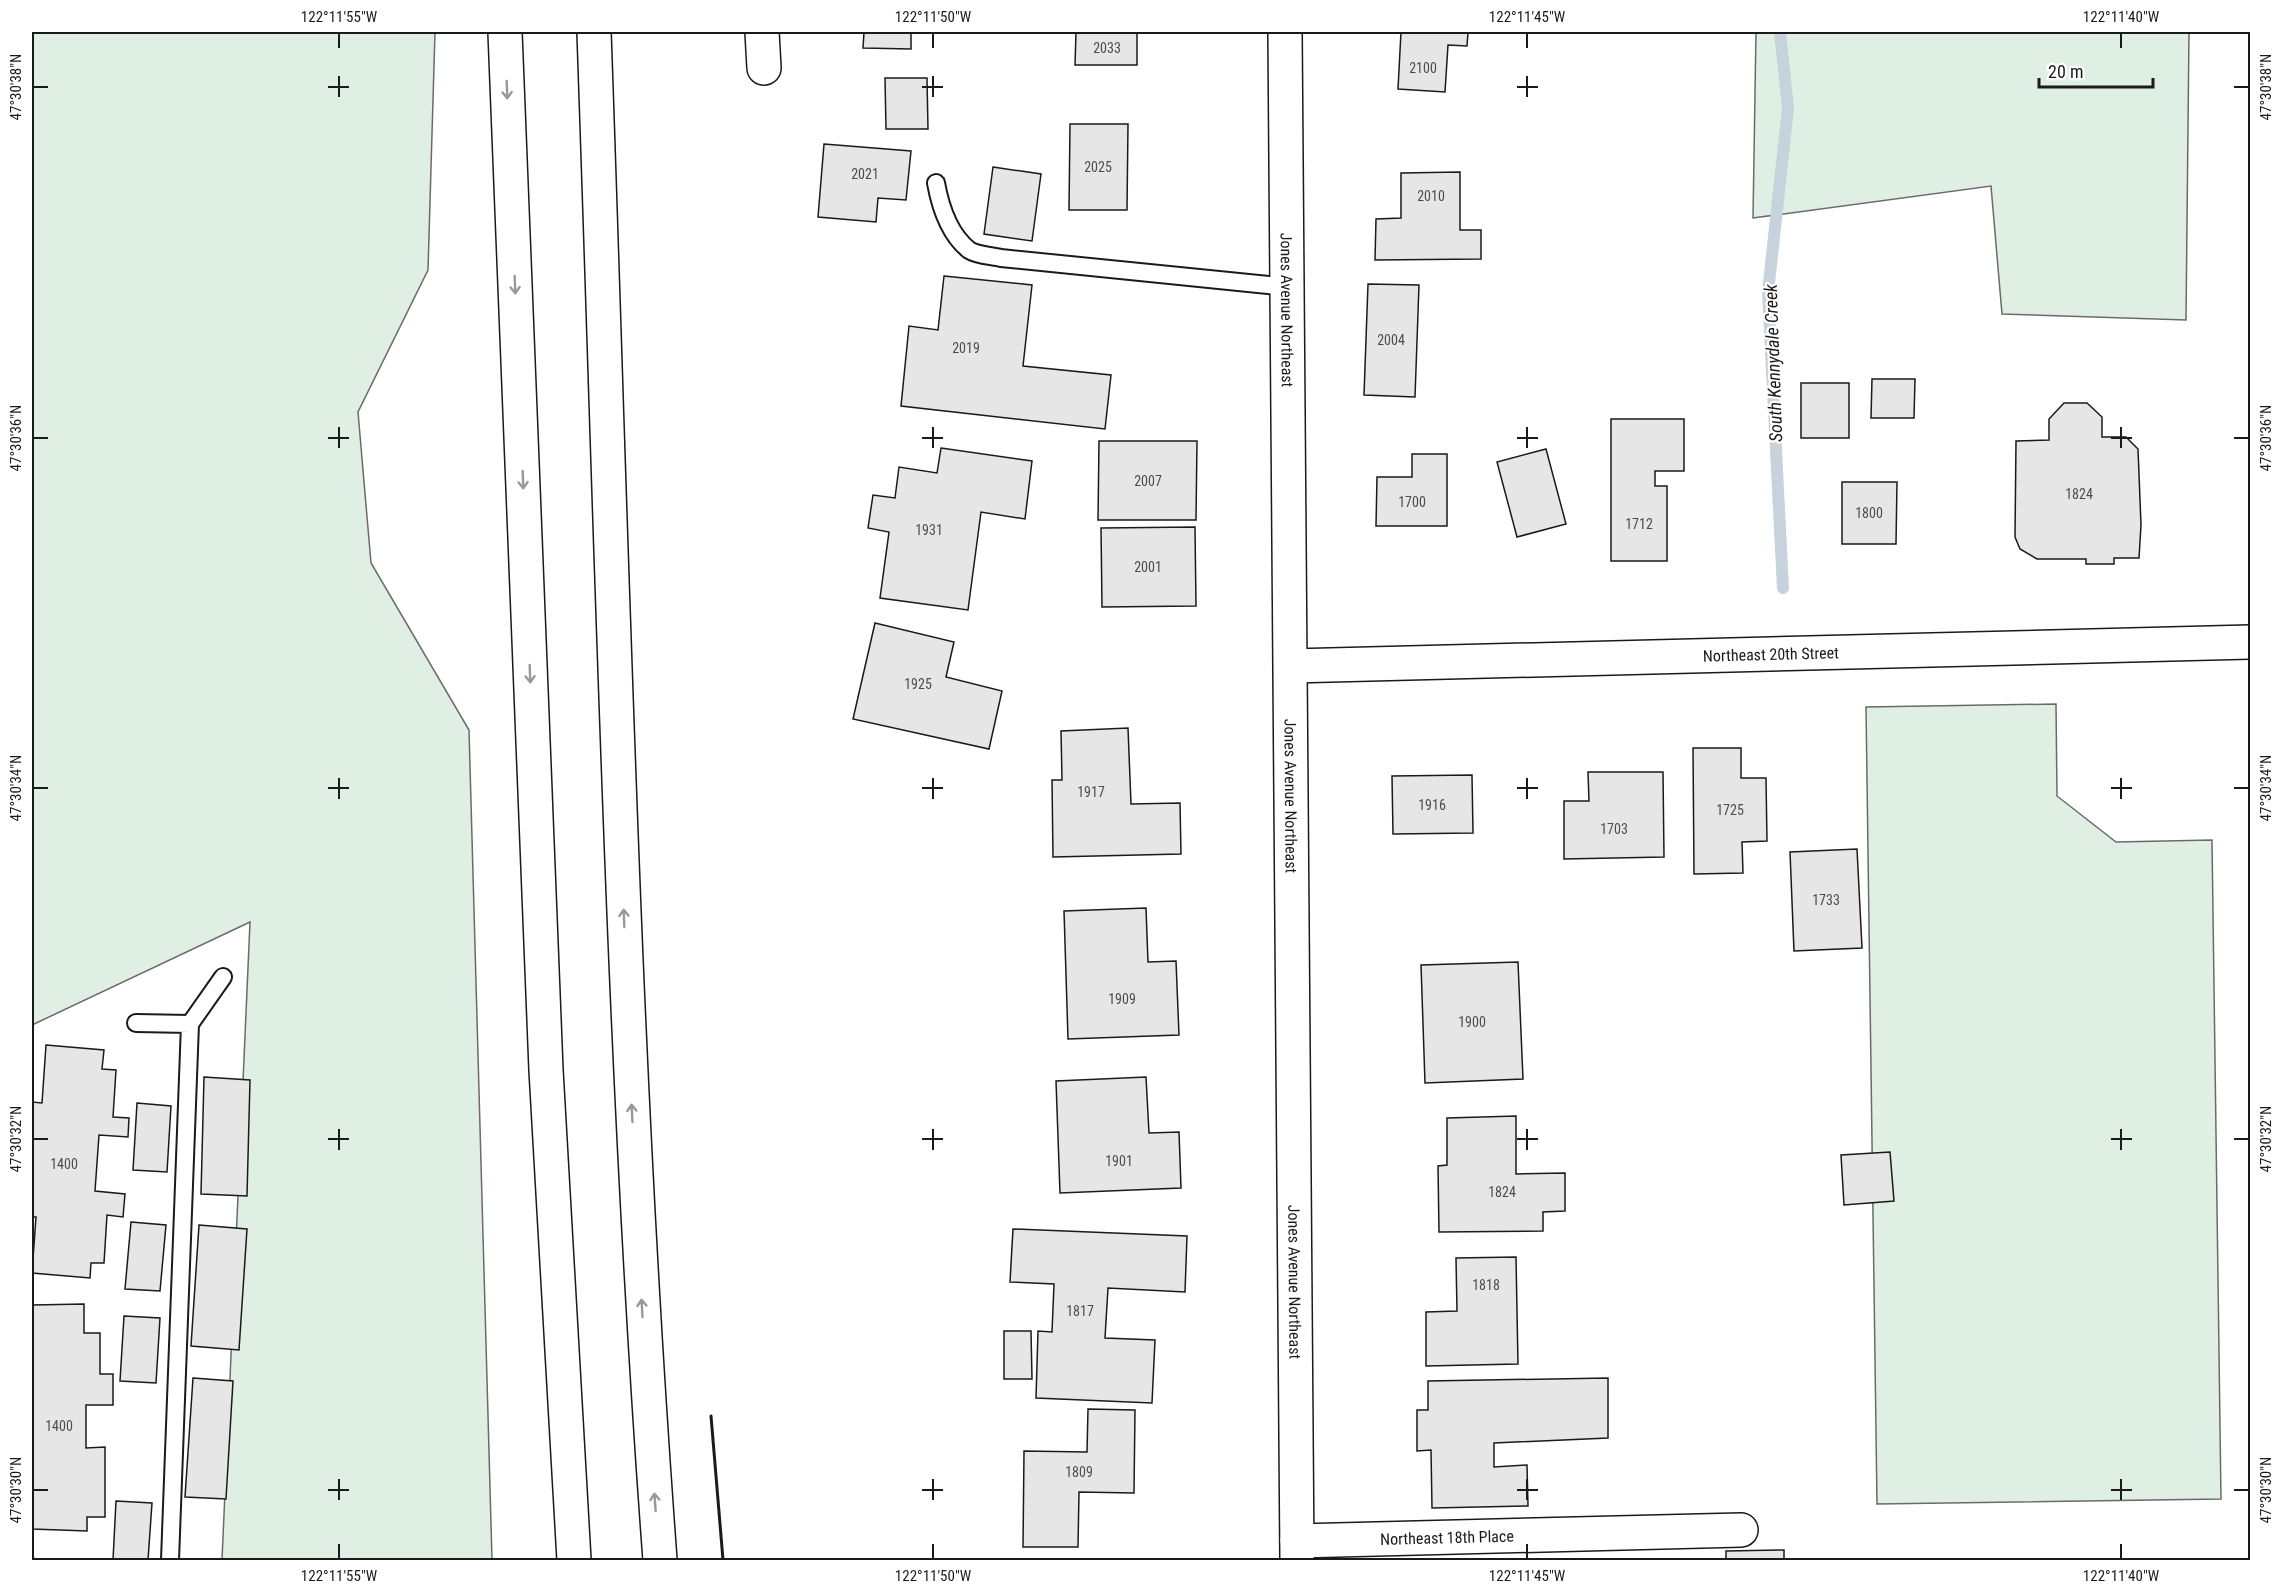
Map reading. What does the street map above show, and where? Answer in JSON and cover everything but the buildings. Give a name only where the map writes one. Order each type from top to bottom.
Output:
[{"type":"main road","points":[[505,32],[546,1070],[574,1560]]},
{"type":"main road","points":[[594,32],[628,1034],[644,1338],[660,1560]]},
{"type":"main road","points":[[762,32],[765,68]]},
{"type":"main road","name":"Jones Avenue Northeast","points":[[1285,32],[1292,666],[1297,1551]]},
{"type":"main road","name":"Northeast 20th Street","points":[[1292,666],[2250,642]]},
{"type":"main road","name":"Northeast 18th Place","points":[[1297,1551],[1741,1530]]},
{"type":"lane","points":[[936,183],[941,208],[956,234],[970,251],[1001,258],[1288,287]]},
{"type":"lane","points":[[170,1560],[190,1024],[223,977]]},
{"type":"lane","points":[[136,1023],[190,1024]]},
{"type":"green space","points":[[32,32],[435,32],[428,270],[358,412],[371,563],[469,730],[492,1560],[222,1560],[250,922],[32,1025]]},
{"type":"green space","points":[[1756,32],[2189,32],[2186,320],[2002,314],[1991,186],[1753,218]]},
{"type":"green space","points":[[2056,704],[2057,796],[2116,842],[2212,840],[2221,1499],[1877,1504],[1866,707]]},
{"type":"waterway","name":"South Kennydale Creek","points":[[1780,32],[1788,108],[1768,292],[1783,588]]},
{"type":"wall","points":[[711,1416],[723,1560]]}]
